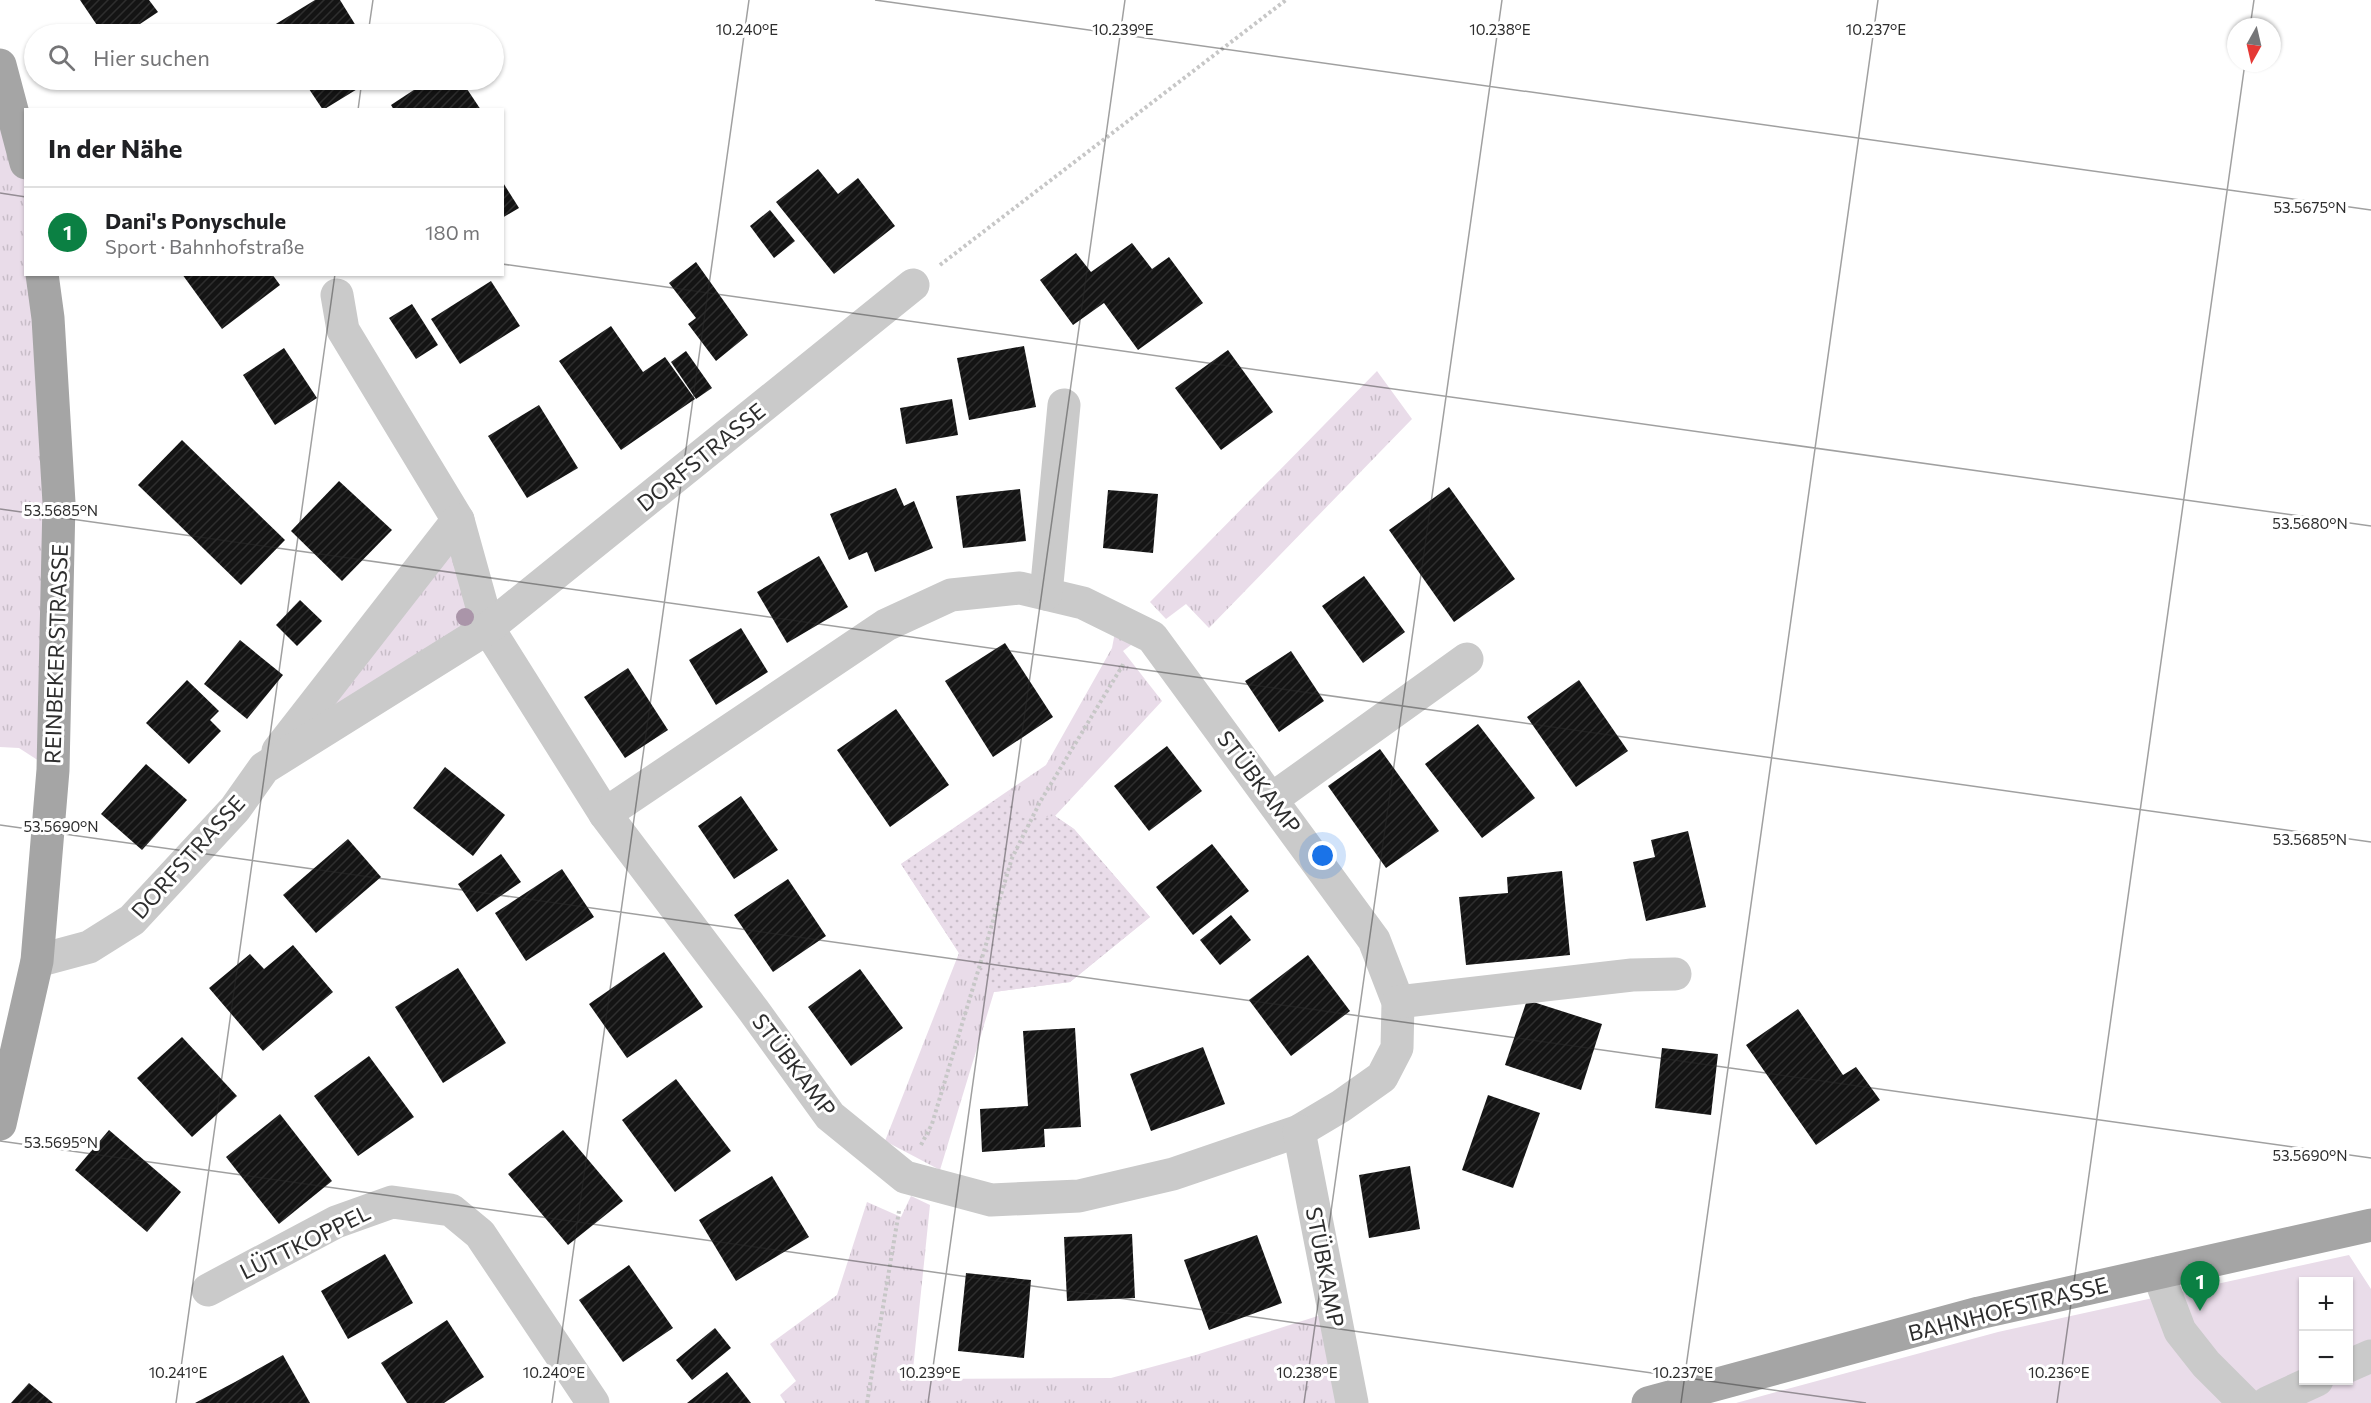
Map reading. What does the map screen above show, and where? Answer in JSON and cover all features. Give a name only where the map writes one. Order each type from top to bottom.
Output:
[{"type":"main road","points":[[0,64],[24,156]]},
{"type":"main road","name":"REINBEKER STRASSE","points":[[0,1124],[9,1043],[37,962],[53,770],[59,503],[48,318],[42,276]]},
{"type":"main road","name":"BAHNHOFSTRASSE","points":[[1648,1403],[1979,1313],[2371,1225]]},
{"type":"street","name":"DORFSTRASSE","points":[[264,768],[488,628],[913,285]]},
{"type":"street","points":[[337,295],[342,330],[458,520],[488,628]]},
{"type":"street","points":[[1046,594],[1064,405]]},
{"type":"street","name":"DORFSTRASSE","points":[[37,962],[89,947],[132,920],[235,808],[458,520]]},
{"type":"street","name":"STÜBKAMP","points":[[488,628],[605,814],[830,1116],[905,1177],[991,1200],[1079,1196],[1173,1174],[1299,1131],[1341,1106],[1382,1077],[1397,1048],[1398,1002],[1374,940],[1152,637],[1083,603],[1020,588],[951,595],[886,625],[605,814]]},
{"type":"street","points":[[1272,799],[1467,659]]},
{"type":"street","points":[[1398,1002],[1632,975],[1675,974]]},
{"type":"street","name":"STÜBKAMP","points":[[1299,1131],[1352,1403]]},
{"type":"street","name":"LÜTTKOPPEL","points":[[208,1290],[336,1222],[392,1202],[451,1210],[480,1234],[593,1403]]},
{"type":"street","points":[[2158,1273],[2180,1331],[2206,1364],[2245,1403]]},
{"type":"street","points":[[2353,1364],[2371,1356]]},
{"type":"street","points":[[2267,1403],[2306,1385]]},
{"type":"path","points":[[913,285],[1286,0]]},
{"type":"path","points":[[867,1403],[905,1177],[932,1124],[1012,858],[1040,802],[1120,667],[1152,637]]},
{"type":"green space","points":[[0,65],[24,159],[24,276],[42,276],[53,770],[19,748],[0,747]]},
{"type":"green space","points":[[1377,371],[1412,419],[1209,628],[1186,604],[1166,619],[1150,602]]},
{"type":"green space","points":[[457,538],[483,624],[285,749]]},
{"type":"green space","points":[[1116,627],[1139,639],[1123,651],[1162,701],[1055,816],[1074,829],[1150,917],[1070,982],[994,992],[940,1170],[885,1141],[959,953],[901,864],[1046,765],[1112,648]]},
{"type":"green space","points":[[1008,792],[1023,818],[1055,816],[1074,829],[1150,917],[1070,982],[994,992],[959,953],[901,864]]},
{"type":"green space","points":[[911,1196],[930,1205],[912,1379],[1111,1378],[1196,1355],[1324,1314],[1340,1403],[785,1403],[780,1395],[796,1381],[770,1344],[837,1295],[867,1202],[901,1217]]},
{"type":"green space","points":[[2349,1255],[2371,1289],[2371,1403],[1736,1403],[1998,1332]]},
{"type":"building","points":[[80,0],[149,0],[158,12],[140,24],[96,24]]},
{"type":"building","points":[[315,0],[340,0],[355,24],[276,24]]},
{"type":"building","points":[[310,90],[356,90],[326,108],[322,108]]},
{"type":"building","points":[[414,90],[468,90],[480,108],[393,108],[391,105]]},
{"type":"building","points":[[818,169],[838,194],[858,178],[895,226],[834,274],[776,202]]},
{"type":"building","points":[[504,184],[519,208],[504,217]]},
{"type":"building","points":[[770,210],[795,241],[774,258],[750,226]]},
{"type":"building","points":[[1132,243],[1152,269],[1169,257],[1203,303],[1138,350],[1104,303],[1073,325],[1040,280],[1076,253],[1091,272]]},
{"type":"building","points":[[696,262],[748,335],[716,361],[688,324],[696,318],[669,283]]},
{"type":"building","points":[[183,276],[273,276],[280,285],[222,329]]},
{"type":"building","points":[[491,281],[520,326],[460,364],[431,319]]},
{"type":"building","points":[[412,304],[438,345],[416,359],[389,318]]},
{"type":"building","points":[[611,326],[643,372],[665,357],[695,399],[621,450],[559,361]]},
{"type":"building","points":[[1024,346],[1036,407],[969,420],[957,358]]},
{"type":"building","points":[[284,348],[317,398],[275,425],[243,375]]},
{"type":"building","points":[[1228,350],[1273,412],[1221,450],[1175,388]]},
{"type":"building","points":[[686,351],[712,388],[696,399],[671,362]]},
{"type":"building","points":[[952,399],[958,435],[906,444],[900,408]]},
{"type":"building","points":[[539,405],[578,468],[527,498],[488,436]]},
{"type":"building","points":[[182,440],[285,540],[241,585],[138,485]]},
{"type":"building","points":[[339,481],[392,530],[342,581],[291,531]]},
{"type":"building","points":[[1449,487],[1515,579],[1454,622],[1389,530]]},
{"type":"building","points":[[896,488],[904,506],[914,501],[933,548],[875,572],[867,552],[849,560],[830,514]]},
{"type":"building","points":[[1020,489],[1026,541],[963,548],[956,496]]},
{"type":"building","points":[[1108,490],[1158,494],[1153,553],[1103,548]]},
{"type":"building","points":[[819,556],[848,607],[787,643],[757,592]]},
{"type":"building","points":[[1364,576],[1405,632],[1363,663],[1322,606]]},
{"type":"building","points":[[300,600],[322,621],[297,646],[276,625]]},
{"type":"building","points":[[741,628],[768,672],[716,705],[689,660]]},
{"type":"building","points":[[240,640],[283,675],[247,719],[204,684]]},
{"type":"building","points":[[1005,643],[1053,717],[993,757],[945,681]]},
{"type":"building","points":[[1291,651],[1324,701],[1279,732],[1245,681]]},
{"type":"building","points":[[628,668],[668,730],[625,758],[584,697]]},
{"type":"building","points":[[187,680],[219,711],[210,720],[221,731],[189,764],[146,723]]},
{"type":"building","points":[[1579,680],[1628,751],[1576,787],[1527,717]]},
{"type":"building","points":[[896,709],[949,785],[890,827],[837,750]]},
{"type":"building","points":[[1478,724],[1535,798],[1482,838],[1425,764]]},
{"type":"building","points":[[1167,746],[1202,791],[1149,831],[1114,786]]},
{"type":"building","points":[[1380,749],[1439,831],[1386,868],[1328,786]]},
{"type":"building","points":[[146,764],[187,800],[142,850],[101,814]]},
{"type":"building","points":[[445,767],[505,815],[473,856],[413,808]]},
{"type":"building","points":[[741,796],[778,850],[734,879],[698,826]]},
{"type":"building","points":[[1688,831],[1706,907],[1646,921],[1633,862],[1655,857],[1651,840]]},
{"type":"building","points":[[348,839],[381,877],[316,933],[283,895]]},
{"type":"building","points":[[1212,844],[1249,891],[1193,935],[1156,887]]},
{"type":"building","points":[[501,854],[521,882],[477,912],[458,884]]},
{"type":"building","points":[[562,869],[594,917],[526,961],[495,913]]},
{"type":"building","points":[[1562,871],[1570,955],[1466,965],[1459,897],[1508,893],[1507,877]]},
{"type":"building","points":[[788,879],[826,936],[773,972],[734,915]]},
{"type":"building","points":[[1231,915],[1251,940],[1220,965],[1200,940]]},
{"type":"building","points":[[293,945],[333,992],[263,1051],[209,988],[250,954],[264,969]]},
{"type":"building","points":[[664,952],[703,1007],[627,1058],[589,1004]]},
{"type":"building","points":[[1308,955],[1350,1011],[1291,1056],[1249,1000]]},
{"type":"building","points":[[458,968],[506,1043],[443,1083],[395,1007]]},
{"type":"building","points":[[860,969],[903,1028],[851,1066],[808,1007]]},
{"type":"building","points":[[1527,1000],[1602,1024],[1581,1090],[1505,1065]]},
{"type":"building","points":[[1798,1009],[1843,1075],[1856,1067],[1880,1100],[1816,1145],[1746,1045]]},
{"type":"building","points":[[1075,1028],[1081,1127],[1044,1129],[1045,1147],[982,1152],[980,1109],[1028,1106],[1023,1031]]},
{"type":"building","points":[[182,1037],[237,1096],[192,1137],[137,1078]]},
{"type":"building","points":[[1203,1047],[1225,1104],[1151,1131],[1130,1074]]},
{"type":"building","points":[[1662,1048],[1718,1054],[1711,1115],[1655,1108]]},
{"type":"building","points":[[369,1056],[414,1117],[358,1156],[314,1096]]},
{"type":"building","points":[[676,1079],[731,1151],[675,1192],[622,1120]]},
{"type":"building","points":[[1488,1095],[1540,1113],[1513,1188],[1462,1170]]},
{"type":"building","points":[[280,1114],[332,1181],[279,1224],[226,1157]]},
{"type":"building","points":[[109,1130],[181,1192],[147,1232],[75,1170]]},
{"type":"building","points":[[563,1130],[623,1201],[568,1245],[508,1174]]},
{"type":"building","points":[[1410,1166],[1420,1229],[1369,1238],[1359,1175]]},
{"type":"building","points":[[772,1176],[809,1237],[736,1281],[699,1220]]},
{"type":"building","points":[[1132,1234],[1135,1298],[1067,1301],[1064,1237]]},
{"type":"building","points":[[1257,1235],[1282,1303],[1209,1330],[1184,1260]]},
{"type":"building","points":[[385,1254],[413,1303],[348,1339],[321,1291]]},
{"type":"building","points":[[629,1265],[673,1328],[623,1362],[579,1300]]},
{"type":"building","points":[[966,1273],[1031,1280],[1024,1358],[958,1351]]},
{"type":"building","points":[[447,1320],[484,1377],[444,1403],[407,1403],[381,1363]]},
{"type":"building","points":[[715,1328],[731,1348],[692,1380],[676,1360]]},
{"type":"building","points":[[283,1355],[310,1403],[195,1403],[235,1382]]},
{"type":"building","points":[[727,1372],[751,1403],[687,1403]]},
{"type":"building","points":[[29,1383],[53,1403],[11,1403]]},
{"type":"place","name":"Dani's Ponyschule","points":[[2200,1311]]}]
